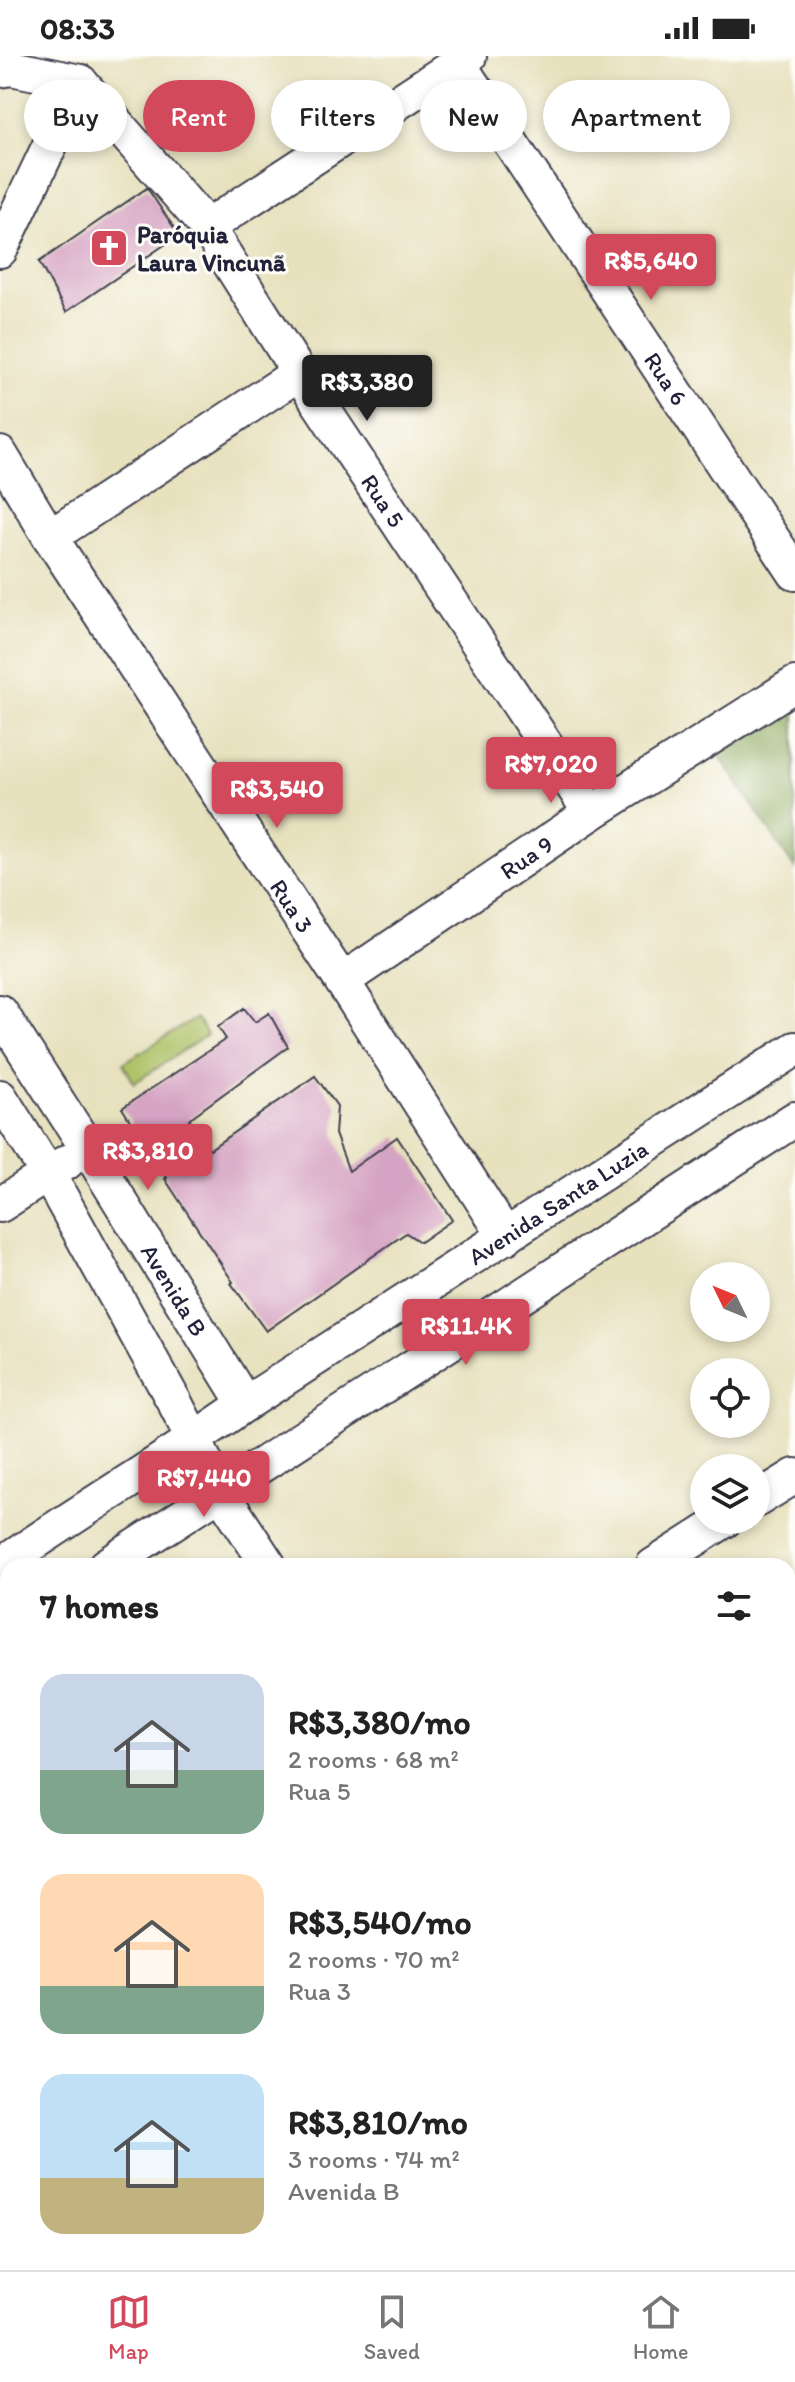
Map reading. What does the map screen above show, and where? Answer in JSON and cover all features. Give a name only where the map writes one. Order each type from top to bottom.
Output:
[{"type":"street","points":[[207,227],[463,59]]},
{"type":"street","name":"Rua 6","points":[[463,59],[795,573]]},
{"type":"street","points":[[0,70],[11,68],[70,80]]},
{"type":"street","name":"Rua 5","points":[[127,136],[207,227],[299,373],[591,813]]},
{"type":"street","points":[[0,250],[47,152]]},
{"type":"street","points":[[50,537],[299,373]]},
{"type":"street","name":"Rua 3","points":[[0,454],[50,537],[506,1237]]},
{"type":"street","name":"Rua 9","points":[[342,981],[591,813],[795,684]]},
{"type":"street","name":"Avenida B","points":[[0,1012],[245,1404]]},
{"type":"street","name":"Avenida Santa Luzia","points":[[11,1558],[795,1049]]},
{"type":"street","points":[[0,1097],[48,1174],[175,1403],[220,1491],[264,1558]]},
{"type":"street","points":[[118,1558],[795,1119]]},
{"type":"street","points":[[0,1205],[88,1149]]},
{"type":"street","points":[[770,1491],[795,1476]]},
{"type":"street","points":[[666,1558],[703,1534]]},
{"type":"green space","points":[[795,705],[795,869],[719,755]]},
{"type":"green space","points":[[196,1018],[207,1035],[134,1083],[123,1063]]},
{"type":"building","name":"Paróquia Laura Vincunã","points":[[147,188],[179,235],[66,312],[39,262]]},
{"type":"building","points":[[244,1008],[255,1022],[269,1013],[288,1047],[189,1119],[210,1149],[315,1076],[337,1106],[335,1134],[349,1171],[397,1137],[452,1220],[420,1242],[406,1233],[266,1331],[231,1283],[122,1108],[226,1039],[218,1027]]},
{"type":"place","name":"Paróquia Laura Vincunã","points":[[109,248]]}]
